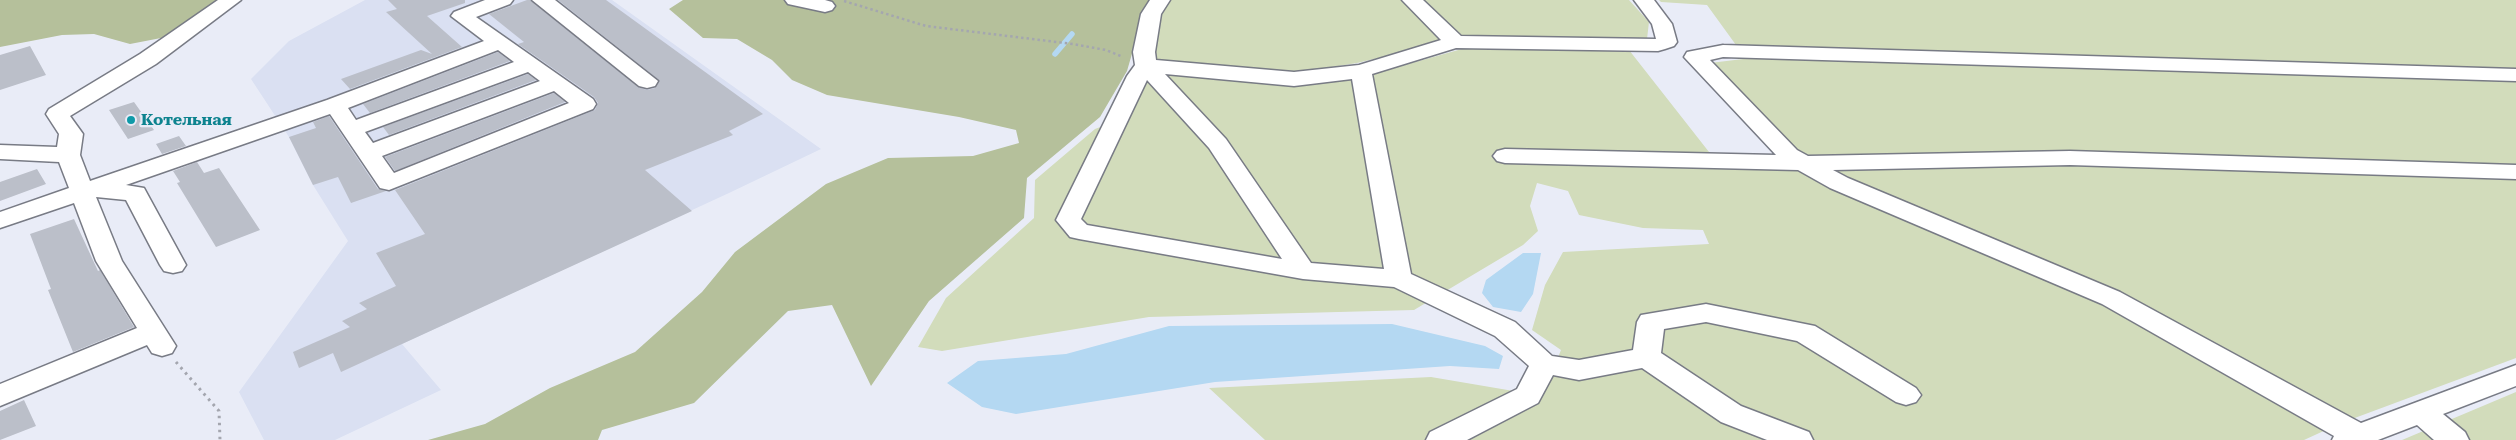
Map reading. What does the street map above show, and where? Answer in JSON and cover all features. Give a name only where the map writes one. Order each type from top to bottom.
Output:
[{"type":"street","points":[[0,396],[157,339],[109,261],[86,190],[68,155],[71,134],[57,114],[148,59],[231,0]]},
{"type":"street","points":[[335,105],[389,183],[585,104],[461,16],[503,0]]},
{"type":"street","points":[[542,0],[647,81]]},
{"type":"street","points":[[796,0],[832,3]]},
{"type":"street","points":[[1160,0],[1151,14],[1144,52],[1146,66],[1218,144],[1303,272]]},
{"type":"street","points":[[1412,0],[1455,42]]},
{"type":"street","points":[[1146,66],[1294,79],[1362,70],[1455,42],[1658,45],[1667,42],[1662,24],[1644,0]]},
{"type":"street","points":[[0,220],[335,105],[500,42]]},
{"type":"street","points":[[2516,75],[1723,51],[1695,57],[1789,155],[1840,183],[2111,298],[2353,438],[2516,375]]},
{"type":"street","points":[[352,129],[530,64]]},
{"type":"street","points":[[1146,66],[1138,76],[1068,220],[1079,231],[1303,272],[1399,280],[1505,329],[1544,364],[1579,370],[1646,357],[1731,414],[1798,440]]},
{"type":"street","points":[[1362,70],[1399,280]]},
{"type":"street","points":[[369,153],[556,83]]},
{"type":"street","points":[[0,152],[68,155]]},
{"type":"street","points":[[1505,156],[1804,163],[2070,158],[2505,170],[2516,172]]},
{"type":"street","points":[[86,190],[135,193],[174,265]]},
{"type":"street","points":[[1646,357],[1651,322],[1706,313],[1806,333],[1906,395]]},
{"type":"street","points":[[1441,440],[1528,396],[1544,364]]},
{"type":"street","points":[[2421,412],[2454,440]]},
{"type":"path","points":[[832,3],[875,9],[926,26],[1073,44],[1106,50],[1146,66]]},
{"type":"path","points":[[157,339],[219,411],[220,440]]},
{"type":"shaded area","points":[[365,0],[612,0],[821,149],[402,344],[441,390],[335,440],[264,440],[239,392],[348,241],[313,185],[289,137],[251,79],[289,41]]},
{"type":"green space","points":[[0,0],[237,0],[234,6],[192,32],[130,44],[94,34],[62,35],[0,47]]},
{"type":"green space","points":[[683,0],[1153,0],[1144,12],[1127,71],[1100,117],[1027,178],[1024,218],[929,301],[871,386],[832,305],[788,311],[694,403],[602,430],[598,440],[428,440],[485,424],[550,388],[635,352],[702,292],[735,252],[826,184],[888,158],[973,156],[1019,143],[1016,130],[959,117],[827,95],[792,80],[772,60],[737,39],[703,38],[669,9]]},
{"type":"green space","points":[[1166,0],[1629,0],[1649,22],[1647,39],[1470,36],[1357,63],[1289,74],[1149,60],[1157,14]]},
{"type":"green space","points":[[1659,0],[2516,0],[2516,358],[2352,419],[1845,180],[1796,153],[1710,63],[1743,59],[1736,45],[1707,5],[1661,2]]},
{"type":"green space","points":[[1469,47],[1629,50],[1720,166],[1804,169],[2116,309],[2328,429],[2304,440],[1265,440],[1209,388],[1431,377],[1543,396],[1561,350],[1532,330],[1545,285],[1563,252],[1709,244],[1703,230],[1643,228],[1579,215],[1568,191],[1537,183],[1530,206],[1538,231],[1523,245],[1414,310],[1149,317],[942,351],[918,347],[946,298],[1034,218],[1035,180],[1095,129],[1127,117],[1144,80],[1171,73],[1292,82],[1376,73]]},
{"type":"green space","points":[[2516,392],[2516,440],[2402,440]]},
{"type":"water","points":[[1523,253],[1541,253],[1533,294],[1521,312],[1493,307],[1482,293],[1486,280]]},
{"type":"water","points":[[1392,324],[1485,346],[1503,356],[1499,369],[1450,366],[1215,382],[1016,414],[982,407],[947,383],[978,361],[1066,354],[1169,326]]},
{"type":"building","points":[[388,0],[465,0],[465,3],[427,16],[462,47],[350,89],[341,79],[421,50],[432,54],[386,12],[397,9]]},
{"type":"building","points":[[530,0],[638,87],[647,90],[655,88],[659,80],[558,0],[606,0],[763,114],[729,131],[733,135],[645,170],[692,211],[341,372],[333,353],[299,368],[293,352],[350,327],[342,321],[367,309],[359,303],[396,286],[376,253],[425,234],[395,190],[595,110],[598,103],[594,97],[518,44],[524,42],[489,14]]},
{"type":"building","points":[[30,46],[46,75],[0,90],[0,55]]},
{"type":"building","points":[[498,52],[510,61],[370,113],[363,104]]},
{"type":"building","points":[[528,74],[536,80],[389,135],[383,127]]},
{"type":"building","points":[[554,93],[565,102],[395,171],[385,157]]},
{"type":"building","name":"Котельная","points":[[134,102],[154,130],[128,139],[109,110]]},
{"type":"building","points":[[329,116],[378,189],[386,191],[351,203],[338,177],[313,185],[289,137],[316,128],[313,122]]},
{"type":"building","points":[[179,136],[186,146],[162,154],[156,144]]},
{"type":"building","points":[[197,162],[204,173],[219,168],[260,230],[216,247],[177,183],[180,182],[173,171]]},
{"type":"building","points":[[37,169],[46,184],[0,201],[0,182]]},
{"type":"building","points":[[74,219],[98,271],[100,270],[134,327],[73,352],[48,290],[51,289],[30,234]]},
{"type":"building","points":[[24,400],[36,426],[0,440],[0,411]]},
{"type":"waterway","points":[[1055,54],[1072,34]]},
{"type":"place","name":"Котельная","points":[[131,120]]}]
